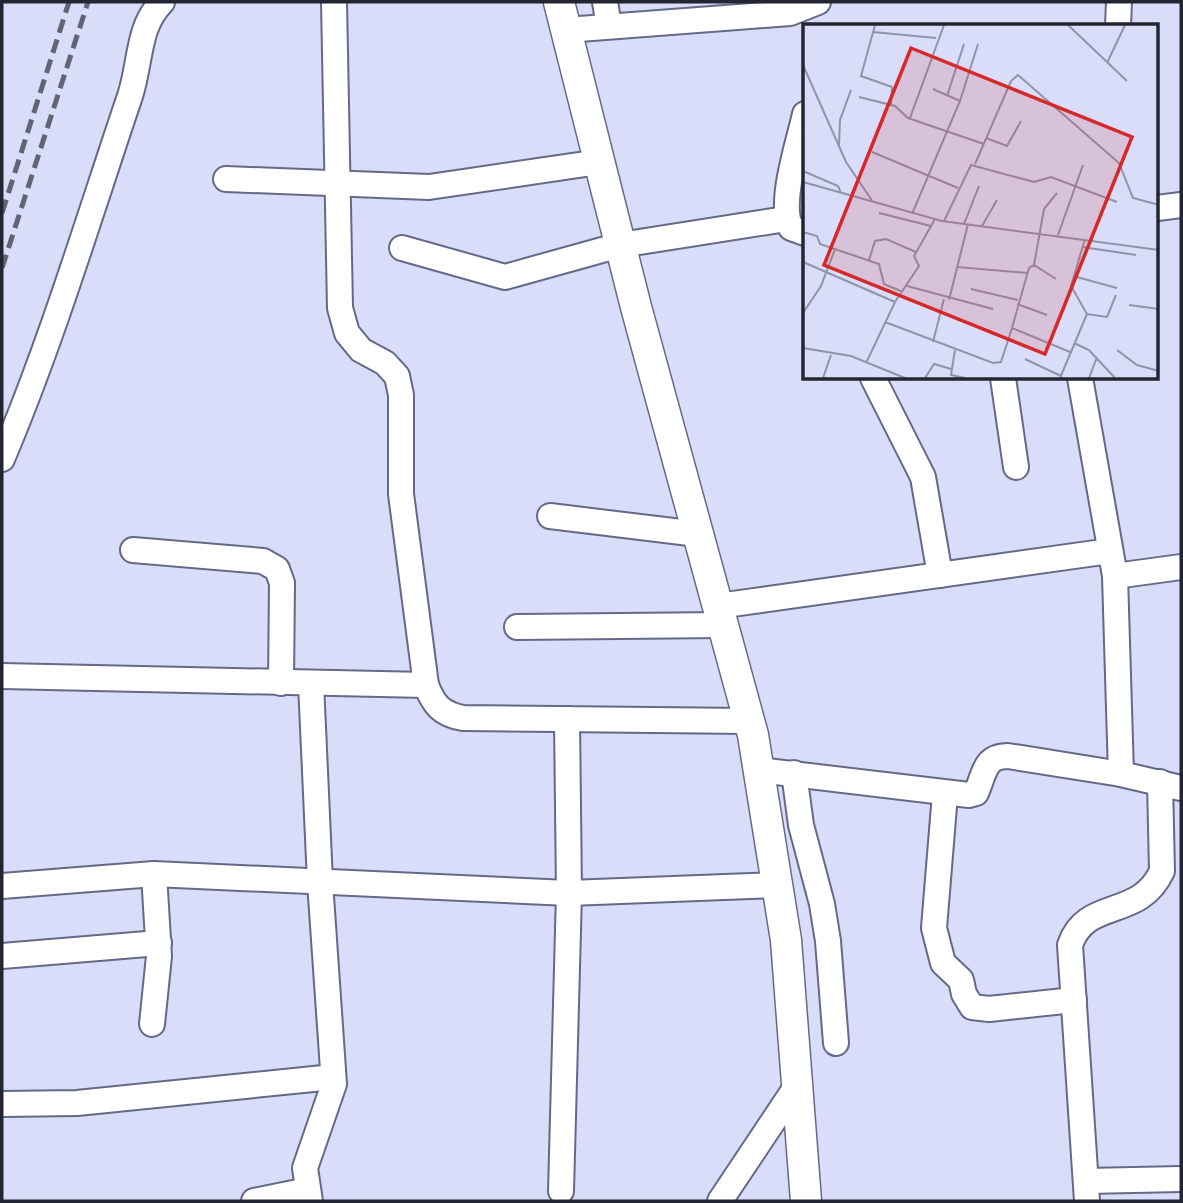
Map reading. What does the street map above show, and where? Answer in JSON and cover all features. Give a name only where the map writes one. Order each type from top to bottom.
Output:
[{"type":"street","points":[[2,459],[29,395],[132,88],[148,16],[162,2]]},
{"type":"street","points":[[334,2],[340,308],[347,333],[361,350],[385,363],[397,376],[401,395],[401,494],[426,685],[435,705],[448,716],[749,721]]},
{"type":"street","points":[[806,1201],[786,940],[749,721],[620,245],[563,16],[761,8],[790,13],[818,2]]},
{"type":"street","points":[[1118,24],[1119,2]]},
{"type":"street","points":[[402,248],[505,277],[620,245],[796,226],[787,202],[803,124]]},
{"type":"street","points":[[226,179],[429,187],[599,162]]},
{"type":"street","points":[[1158,208],[1181,205]]},
{"type":"street","points":[[874,380],[923,477],[940,575]]},
{"type":"street","points":[[1003,380],[1016,467]]},
{"type":"street","points":[[1080,380],[1115,576],[1121,774]]},
{"type":"street","points":[[550,516],[698,534]]},
{"type":"street","points":[[133,550],[263,561],[277,569],[282,583],[281,683]]},
{"type":"street","points":[[517,627],[720,615],[940,575],[1110,551]]},
{"type":"street","points":[[1115,576],[1181,568]]},
{"type":"street","points":[[2,676],[426,685]]},
{"type":"street","points":[[254,1201],[309,1196],[305,1168],[331,1098],[334,1077],[320,882],[312,683]]},
{"type":"street","points":[[561,1191],[569,893],[567,719]]},
{"type":"street","points":[[759,770],[945,794],[976,793],[989,760],[996,756],[1121,774],[1171,785],[1162,871],[1148,894],[1092,917],[1076,929],[1070,945],[1087,1191],[1181,1179]]},
{"type":"street","points":[[794,773],[800,825],[822,904],[828,941],[836,1043]]},
{"type":"street","points":[[945,794],[934,928],[943,963],[961,980],[964,994],[972,1007],[989,1009],[1074,1000]]},
{"type":"street","points":[[152,1024],[159,943],[155,874]]},
{"type":"street","points":[[2,886],[155,874],[569,893],[778,885]]},
{"type":"street","points":[[2,956],[159,943]]},
{"type":"street","points":[[2,1104],[86,1102],[334,1077]]},
{"type":"street","points":[[720,1201],[798,1084]]},
{"type":"railway","points":[[2,213],[69,2]]},
{"type":"railway","points":[[2,268],[88,2]]}]
